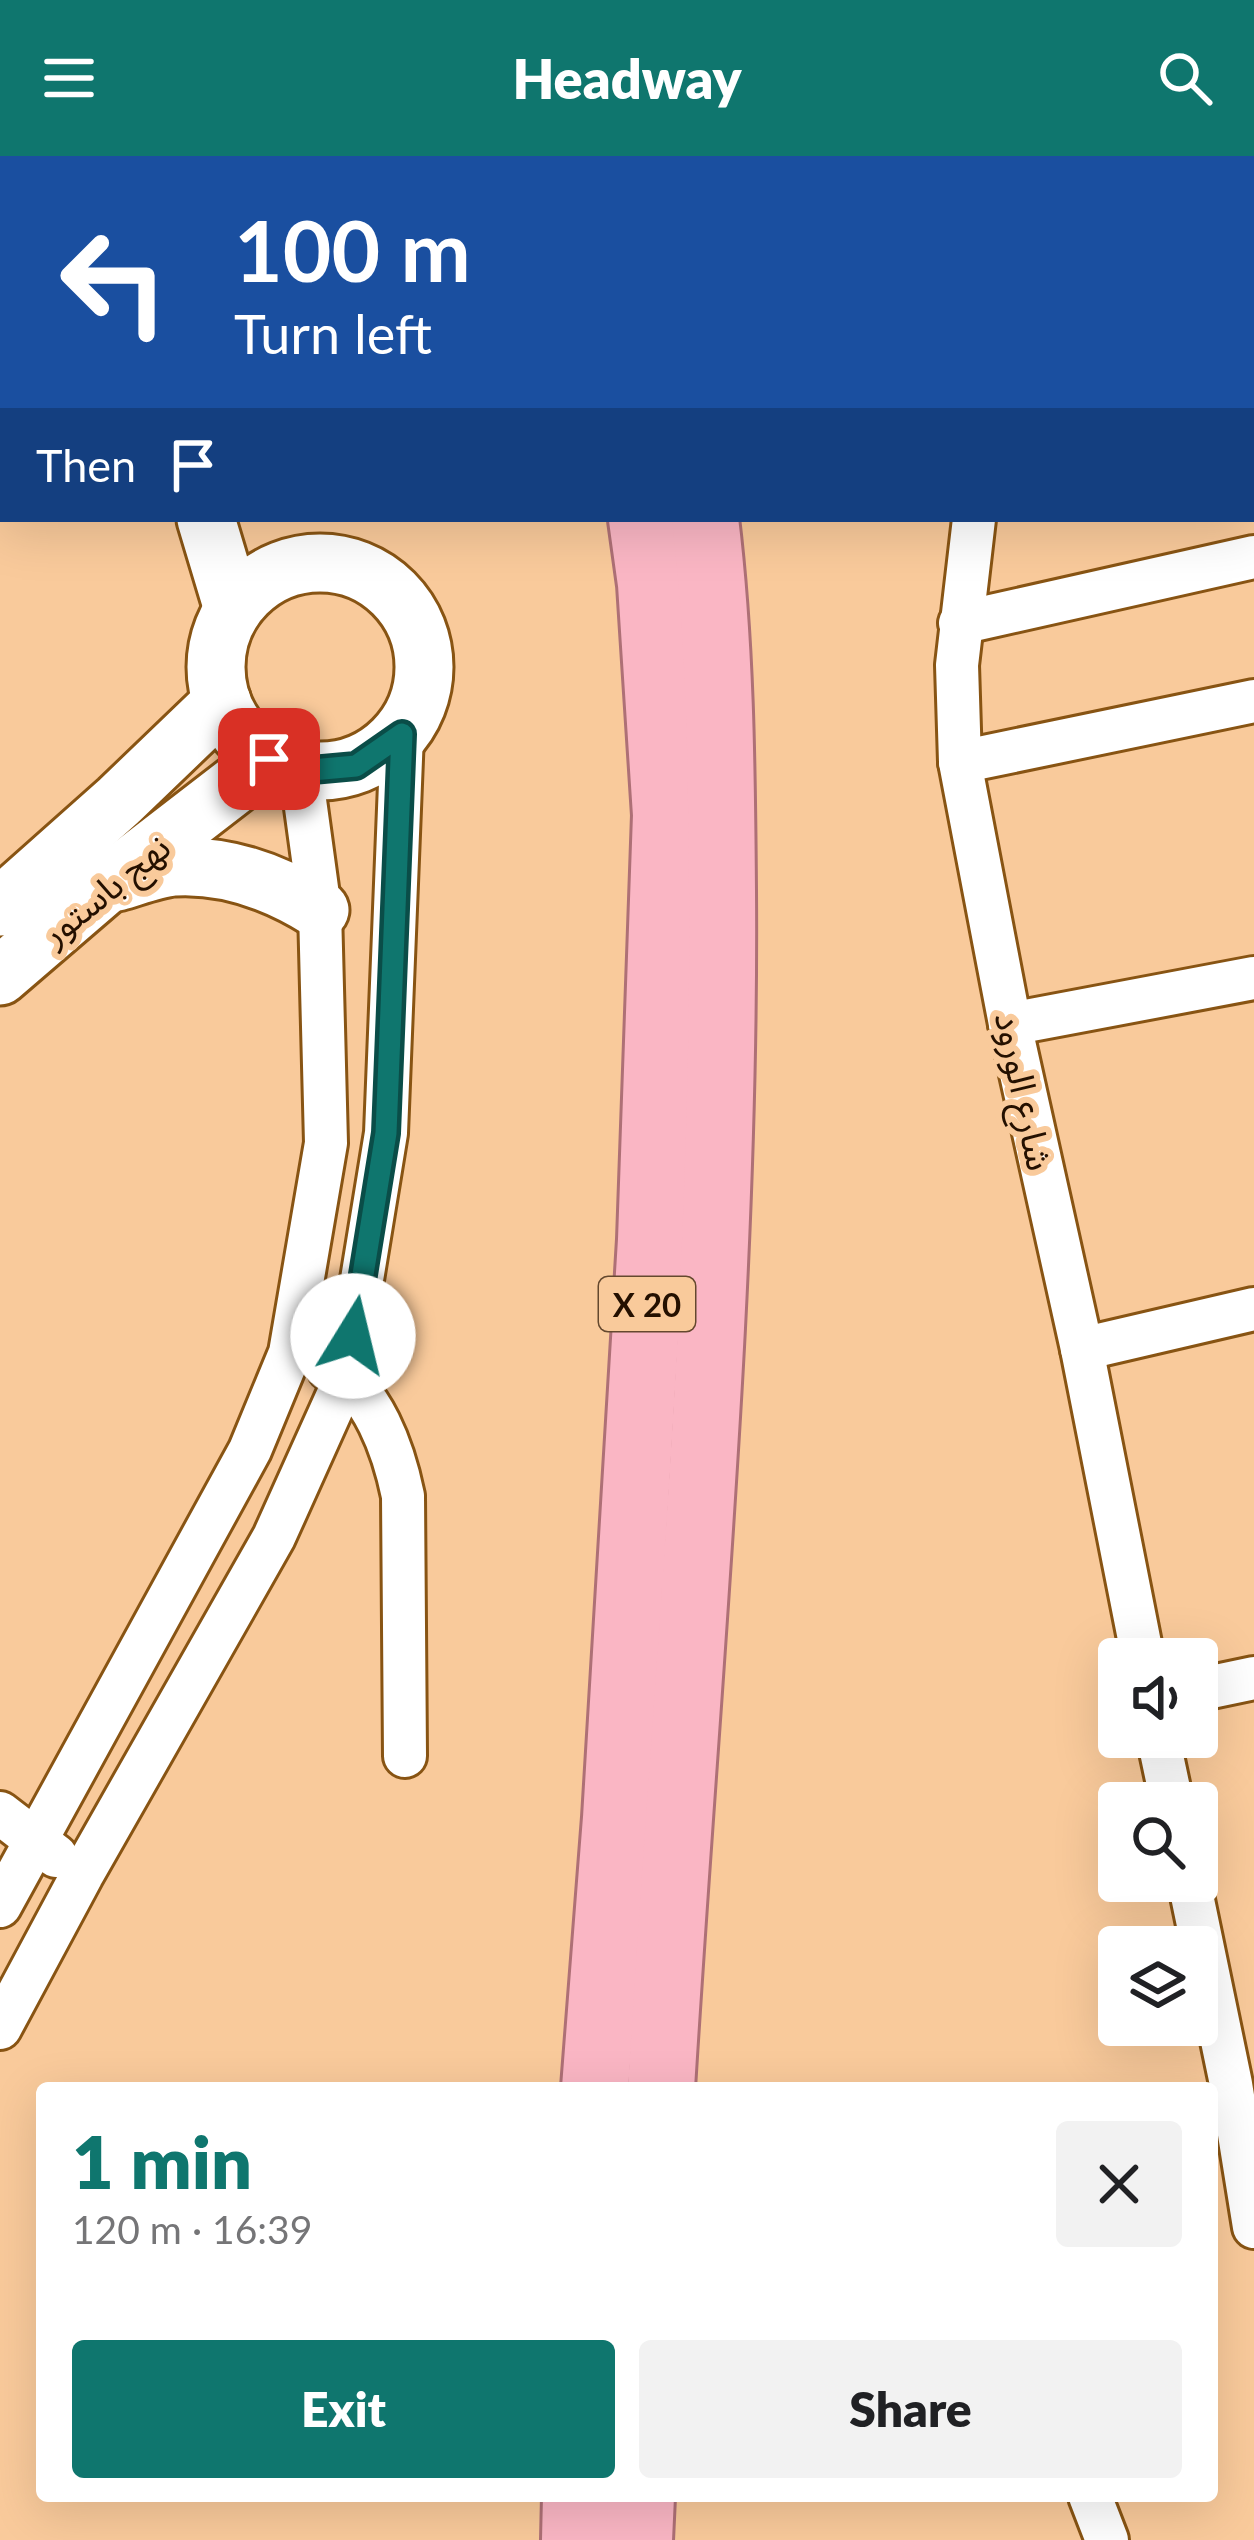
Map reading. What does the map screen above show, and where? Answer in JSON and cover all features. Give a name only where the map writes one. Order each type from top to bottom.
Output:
[{"type":"highway","name":"X 20","points":[[595,2082],[651,1240],[666,815],[642,522]]},
{"type":"highway","name":"X 20","points":[[661,2082],[719,1153],[721,774],[713,583],[705,522]]},
{"type":"highway","points":[[575,2502],[575,2540]]},
{"type":"highway","points":[[639,2540],[641,2502]]},
{"type":"main road","points":[[207,522],[233,609]]},
{"type":"main road","points":[[326,542],[403,602],[420,632],[425,668],[419,703],[402,734],[356,766],[285,765],[242,738],[222,702],[216,658],[233,609],[254,586],[281,570],[311,562],[326,542]]},
{"type":"main road","points":[[0,907],[222,702]]},
{"type":"main road","name":"نهج باستور","points":[[0,976],[107,884],[285,765]]},
{"type":"main road","points":[[107,884],[172,867],[233,872],[291,892],[320,910]]},
{"type":"street","name":"شارع الورود","points":[[974,522],[960,623],[960,762],[1138,1638]]},
{"type":"street","points":[[960,623],[1254,557]]},
{"type":"street","points":[[960,762],[1254,701]]},
{"type":"street","points":[[0,2028],[274,1537],[346,1377],[386,1133],[402,734]]},
{"type":"street","points":[[0,1906],[250,1450],[290,1353],[326,1143],[320,910],[285,765]]},
{"type":"street","points":[[1010,1024],[1254,978]]},
{"type":"street","points":[[1082,1349],[1254,1309]]},
{"type":"street","points":[[290,1353],[346,1377],[383,1432],[396,1463],[403,1496],[405,1756]]},
{"type":"street","points":[[1218,1686],[1254,1678]]},
{"type":"street","points":[[0,1813],[82,1875]]},
{"type":"street","points":[[1193,1902],[1232,2084],[1254,2228]]},
{"type":"street","points":[[1092,2502],[1107,2540]]},
{"type":"route","points":[[269,759],[301,771],[356,766],[402,734],[386,1133],[353,1336]]}]
